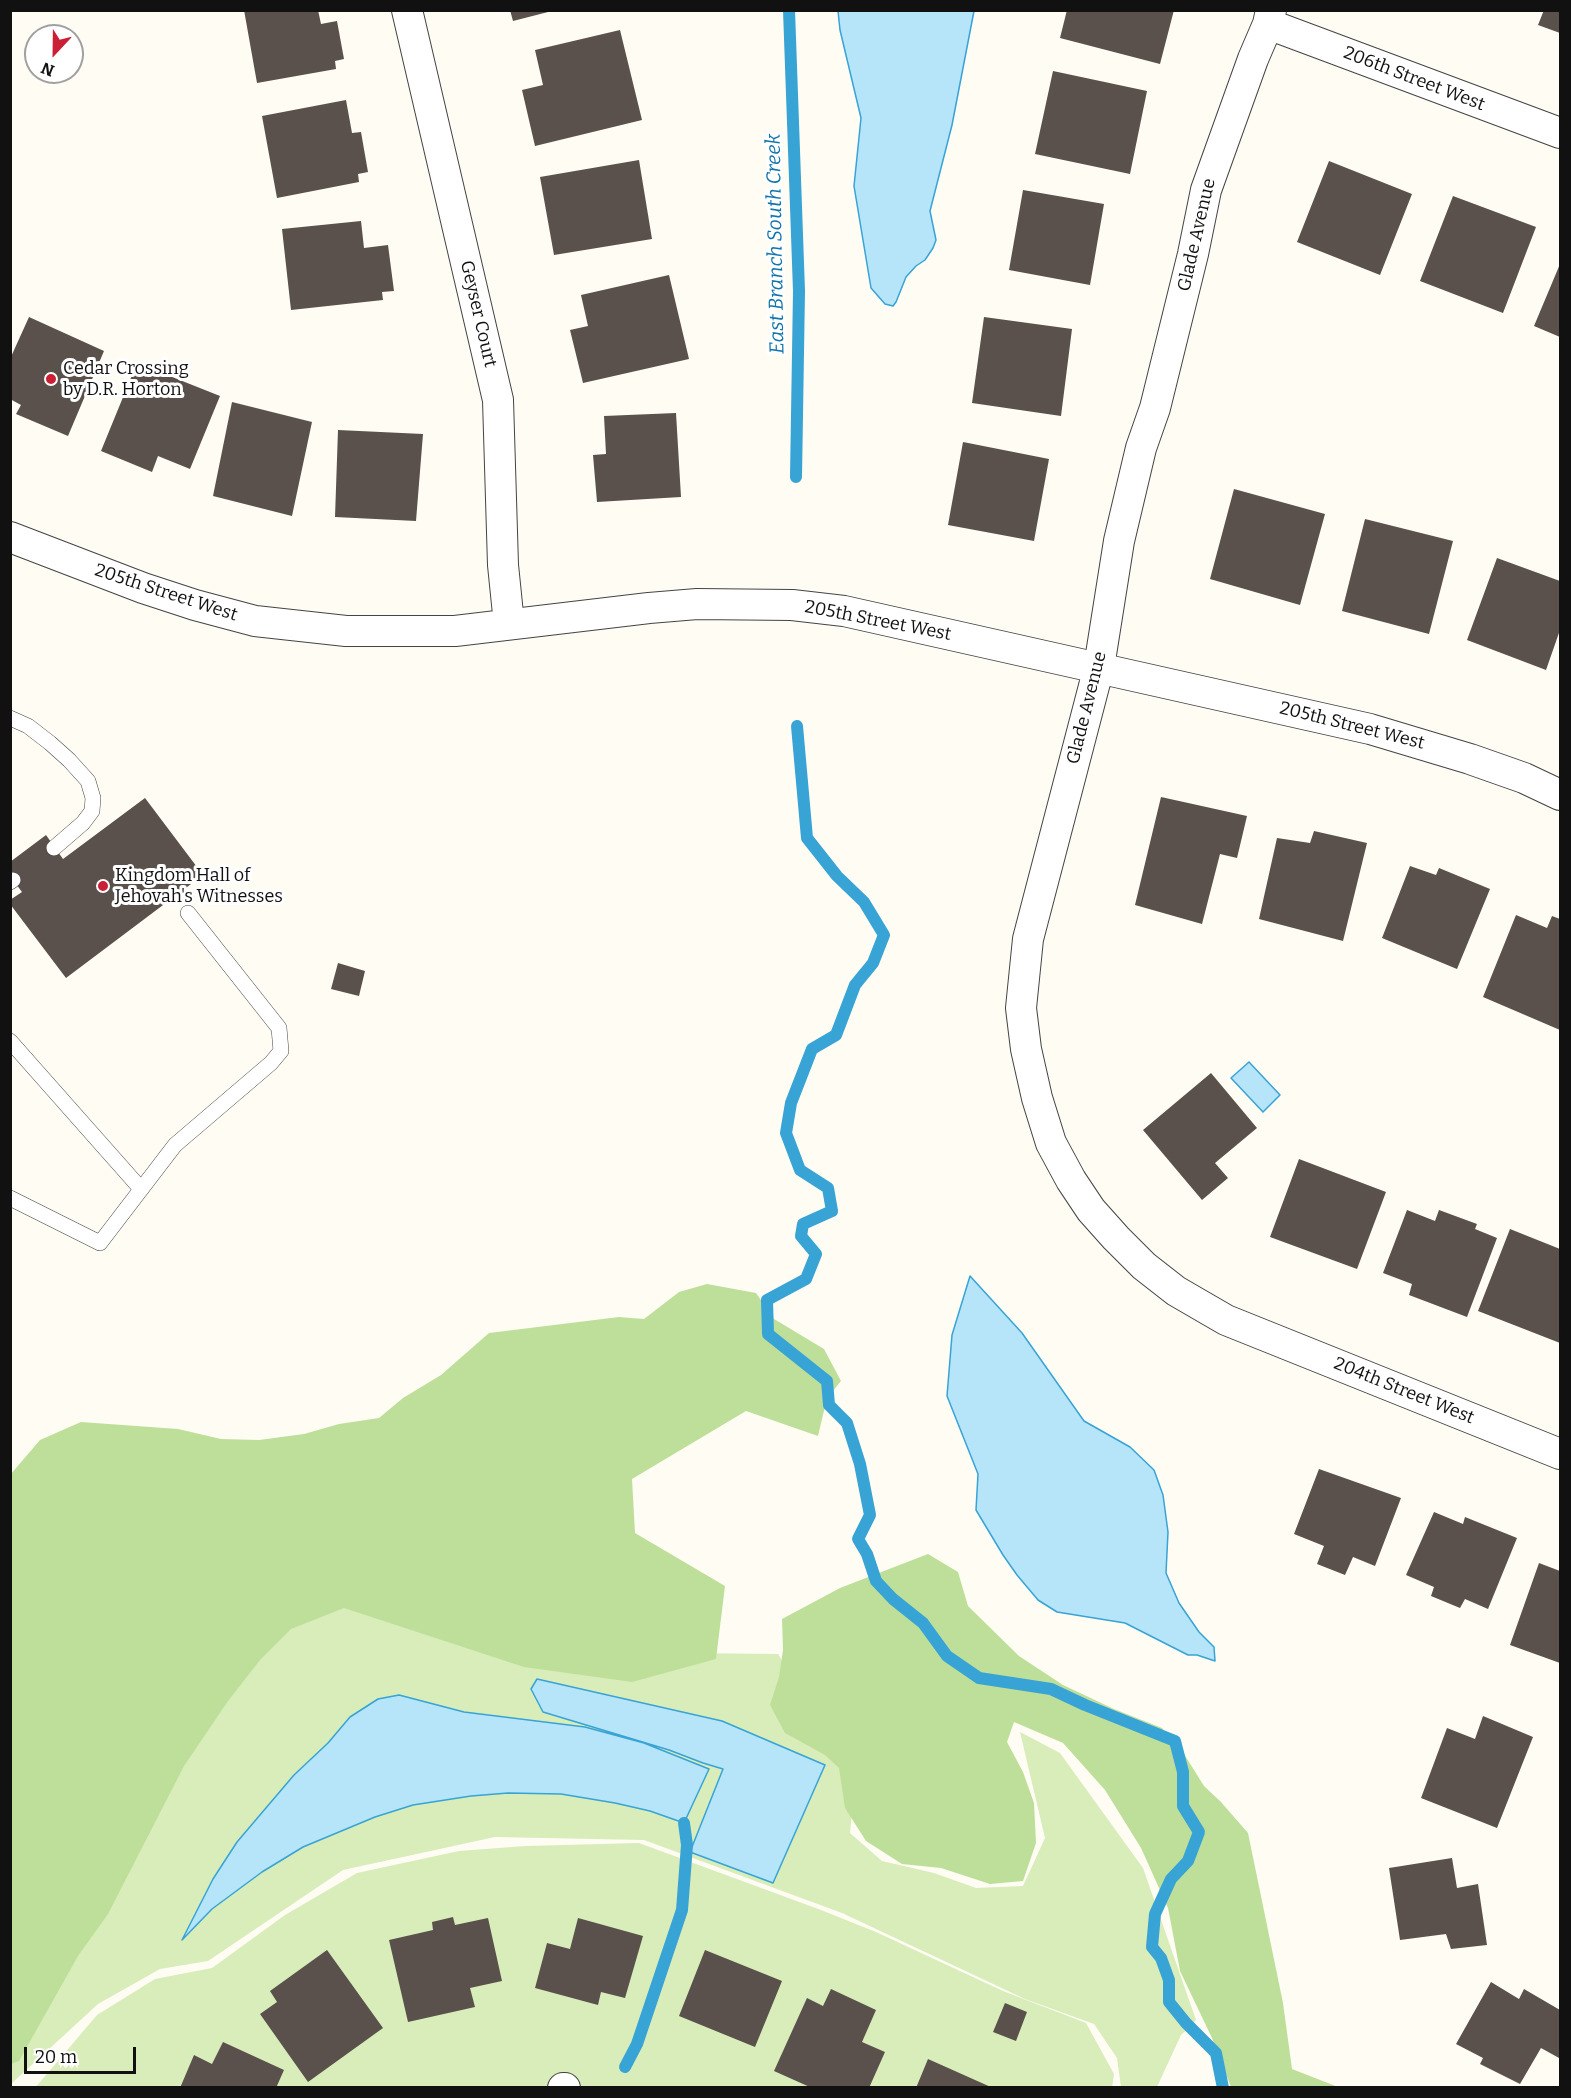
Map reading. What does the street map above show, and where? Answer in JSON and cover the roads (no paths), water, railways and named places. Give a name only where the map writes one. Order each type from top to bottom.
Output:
[{"type":"street","name":"Geyser Court","points":[[407,10],[498,400],[503,565],[509,624]]},
{"type":"street","name":"206th Street West","points":[[1270,17],[1560,133]]},
{"type":"street","name":"Glade Avenue","points":[[1247,1328],[1206,1310],[1176,1291],[1144,1266],[1103,1224],[1071,1180],[1051,1143],[1035,1089],[1026,1049],[1021,1008],[1025,956],[1042,882],[1099,667],[1119,541],[1141,448],[1155,408],[1193,254],[1206,190],[1270,17]]},
{"type":"street","name":"205th Street West","points":[[10,537],[143,588],[195,605],[255,621],[346,631],[454,631],[697,604],[792,605],[844,612],[1099,667],[1402,737],[1496,768],[1560,795]]},
{"type":"street","name":"204th Street West","points":[[1247,1328],[1560,1454]]},
{"type":"lane","points":[[10,718],[28,726],[69,760],[88,781],[93,798],[92,811],[83,823],[54,848]]},
{"type":"lane","points":[[10,1198],[100,1243],[175,1145],[271,1063],[281,1051],[279,1028],[188,913]]},
{"type":"lane","points":[[10,1041],[141,1189]]},
{"type":"water","points":[[838,11],[974,11],[952,125],[930,211],[936,240],[925,260],[906,277],[893,306],[885,304],[871,288],[854,186],[861,118],[840,30]]},
{"type":"water","points":[[1249,1062],[1280,1095],[1263,1112],[1231,1078]]},
{"type":"water","points":[[970,1276],[1022,1333],[1084,1421],[1130,1447],[1154,1470],[1163,1495],[1168,1532],[1166,1573],[1179,1603],[1199,1632],[1214,1647],[1215,1661],[1197,1655],[1188,1655],[1125,1623],[1057,1612],[1038,1600],[1003,1555],[976,1510],[978,1474],[947,1396],[952,1335]]},
{"type":"water","points":[[537,1679],[722,1721],[825,1765],[773,1883],[690,1852],[723,1769],[669,1750],[543,1712],[531,1689]]},
{"type":"water","points":[[399,1695],[464,1712],[585,1727],[644,1743],[709,1769],[684,1823],[650,1811],[561,1794],[508,1793],[471,1796],[413,1805],[375,1817],[303,1847],[262,1872],[212,1909],[182,1940],[213,1879],[237,1842],[294,1775],[328,1743],[350,1717],[378,1699]]},
{"type":"waterway","name":"East Branch South Creek","points":[[789,10],[799,291],[796,477]]},
{"type":"waterway","name":"East Branch South Creek","points":[[797,726],[807,838],[837,876],[864,902],[884,935],[873,963],[855,985],[836,1035],[812,1049],[791,1103],[786,1133],[800,1170],[828,1188],[832,1211],[803,1224],[801,1236],[816,1254],[806,1279],[767,1300],[768,1334],[827,1381],[829,1405],[847,1423],[860,1464],[870,1515],[858,1539],[867,1554],[876,1581],[893,1599],[923,1623],[947,1656],[979,1678],[1051,1689],[1175,1741],[1183,1772],[1183,1806],[1199,1832],[1188,1861],[1171,1879],[1155,1914],[1152,1947],[1161,1958],[1169,1980],[1169,2002],[1216,2053],[1223,2088]]},
{"type":"waterway","points":[[625,2067],[637,2044],[682,1910],[687,1845],[684,1823]]},
{"type":"place","name":"Cedar Crossing by D.R. Horton","points":[[51,379]]},
{"type":"place","name":"Kingdom Hall of Jehovah's Witnesses","points":[[103,886]]}]
